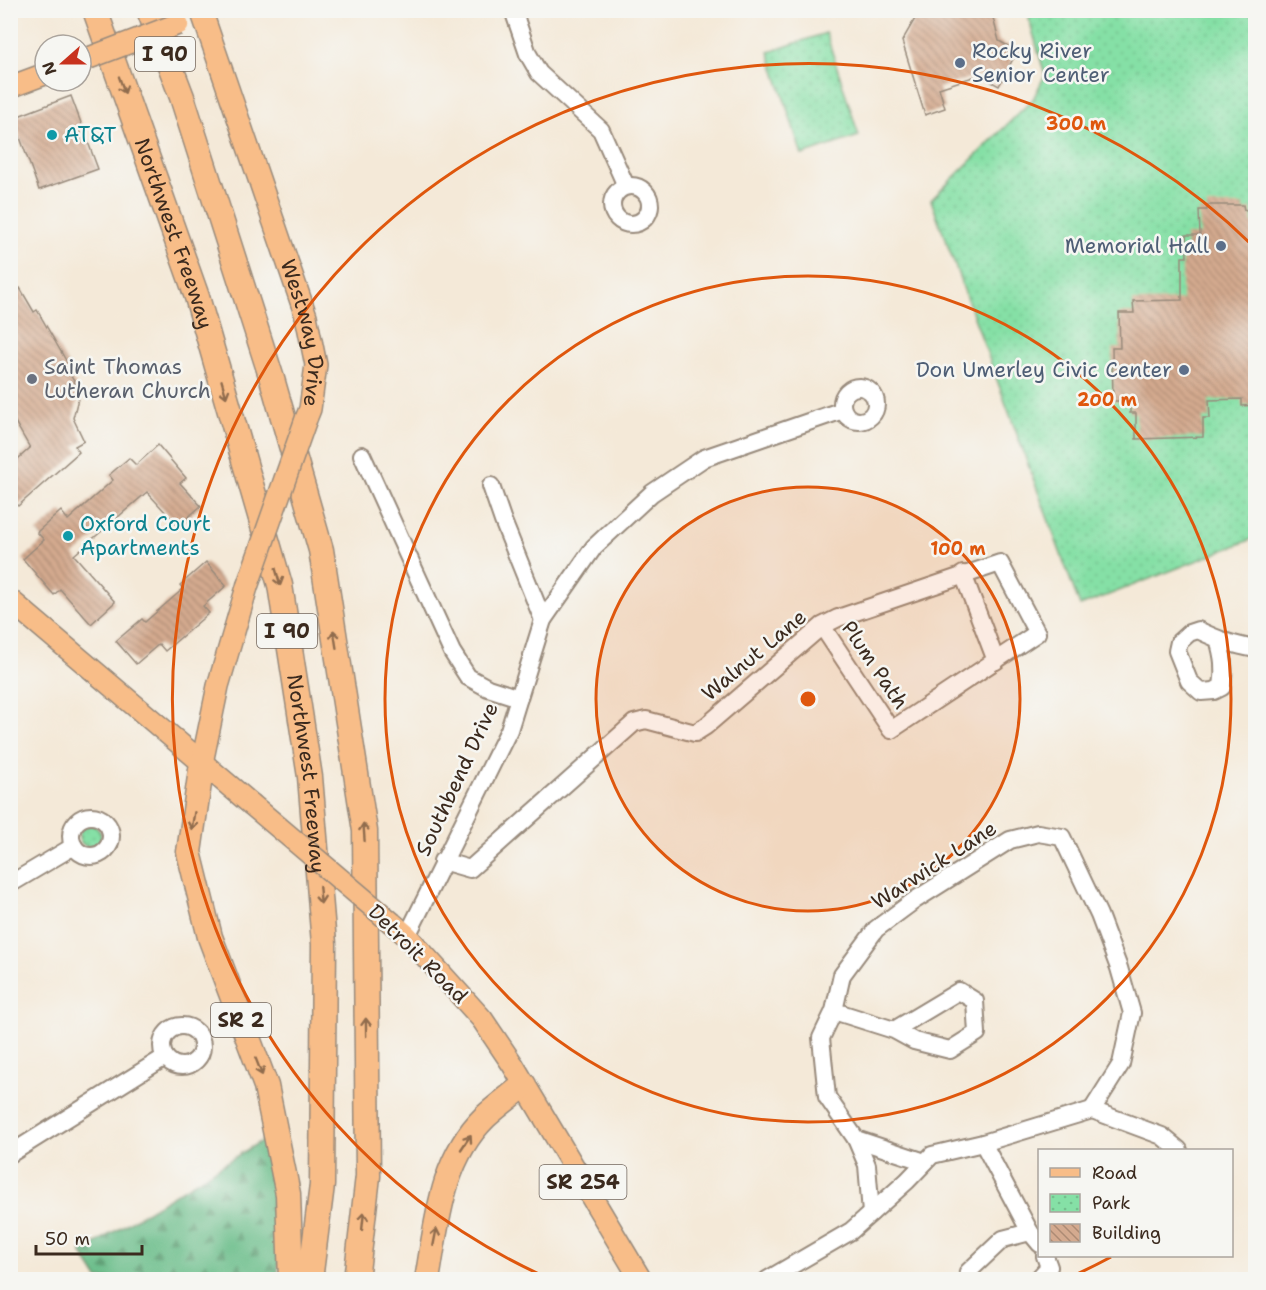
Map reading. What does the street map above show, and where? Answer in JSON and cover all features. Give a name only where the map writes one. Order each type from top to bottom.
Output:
[{"type":"highway","name":"Northwest Freeway","points":[[94,10],[197,297],[280,585],[310,777],[324,944],[322,1185],[310,1280]]},
{"type":"highway","name":"I 90","points":[[149,10],[182,97],[250,311],[321,550],[365,831],[368,1176],[356,1280]]},
{"type":"highway","name":"SR 2","points":[[202,763],[189,852],[210,938],[266,1086],[288,1194],[291,1280]]},
{"type":"highway","points":[[427,1280],[447,1179],[463,1145],[484,1118],[524,1085]]},
{"type":"main road","points":[[93,56],[206,12]]},
{"type":"main road","name":"Westway Drive","points":[[202,763],[218,686],[247,587],[310,409],[316,365],[306,316],[206,12]]},
{"type":"main road","points":[[10,87],[33,78]]},
{"type":"main road","name":"Detroit Road","points":[[10,600],[399,930],[482,1019],[641,1280]]},
{"type":"street","points":[[513,10],[528,54],[539,73],[601,130],[626,186]]},
{"type":"street","name":"Southbend Drive","points":[[399,930],[442,861],[509,730],[543,620],[594,547],[652,493],[704,458],[843,410]]},
{"type":"street","points":[[362,454],[452,652],[468,677],[488,688],[519,698]]},
{"type":"street","points":[[491,486],[502,521],[543,620]]},
{"type":"street","name":"Walnut Lane","points":[[442,861],[470,869],[634,723],[646,720],[695,732],[706,726],[822,626],[838,618],[1000,563],[1037,633],[891,730]]},
{"type":"street","points":[[963,574],[996,661]]},
{"type":"street","name":"Plum Path","points":[[822,626],[891,730]]},
{"type":"street","points":[[1218,639],[1256,649]]},
{"type":"street","name":"Warwick Lane","points":[[871,1213],[867,1165],[856,1139],[827,1097],[820,1038],[834,1011],[842,975],[876,929],[915,900],[1010,840],[1038,832],[1062,837],[1099,915],[1119,968],[1132,1013],[1121,1064],[1092,1110]]},
{"type":"street","points":[[10,884],[74,846]]},
{"type":"street","points":[[834,1011],[894,1030],[914,1041],[950,1050],[977,1033],[975,1001],[959,992],[894,1030]]},
{"type":"street","points":[[10,1154],[165,1057]]},
{"type":"street","points":[[767,1280],[792,1274],[851,1231],[932,1155],[983,1143],[1092,1110],[1162,1136],[1178,1149]]},
{"type":"street","points":[[856,1139],[925,1162]]},
{"type":"street","points":[[972,1280],[968,1272],[1003,1239],[1035,1238],[983,1143]]},
{"type":"street","points":[[1037,1280],[1049,1267],[1045,1257]]},
{"type":"green space","points":[[1227,10],[1255,15],[1255,538],[1080,606],[931,200],[1033,99],[1045,75],[1029,19],[1033,11]]},
{"type":"green space","points":[[826,33],[859,136],[802,155],[769,52]]},
{"type":"green space","points":[[90,825],[98,828],[101,836],[98,844],[90,847],[82,844],[79,836],[82,828]]},
{"type":"green space","points":[[266,1138],[279,1240],[278,1279],[98,1279],[81,1252]]},
{"type":"building","name":"Rocky River Senior Center","points":[[920,10],[991,10],[999,41],[1017,51],[999,86],[979,75],[939,88],[945,108],[925,115],[902,41]]},
{"type":"building","name":"AT&T","points":[[71,96],[98,169],[39,190],[13,118]]},
{"type":"building","name":"Don Umerley Civic Center","points":[[1207,205],[1243,205],[1244,210],[1251,209],[1252,223],[1256,223],[1256,405],[1242,406],[1242,399],[1209,400],[1210,418],[1203,418],[1203,437],[1136,439],[1136,413],[1130,413],[1130,401],[1113,401],[1112,348],[1120,348],[1119,313],[1134,313],[1133,301],[1182,300],[1182,257],[1187,257],[1186,235],[1200,235],[1199,210],[1207,210]]},
{"type":"building","points":[[20,288],[34,312],[37,310],[72,371],[69,373],[80,391],[73,418],[84,441],[75,446],[79,452],[18,506],[10,498],[10,466],[30,448],[10,413],[10,293]]},
{"type":"building","name":"Oxford Court Apartments","points":[[158,445],[186,478],[180,483],[201,506],[178,526],[147,492],[74,555],[115,602],[91,624],[60,589],[54,595],[23,559],[44,540],[37,532],[61,511],[68,520],[113,480],[109,475],[129,458],[136,465]]},
{"type":"building","name":"Oxford Court Apartments","points":[[206,562],[226,586],[203,606],[209,613],[165,651],[159,644],[136,664],[116,641],[142,619],[145,622],[183,589],[180,585]]},
{"type":"place","name":"Rocky River Senior Center","points":[[960,63]]},
{"type":"place","name":"AT&T","points":[[52,135]]},
{"type":"place","name":"Memorial Hall","points":[[1221,246]]},
{"type":"place","name":"Don Umerley Civic Center","points":[[1184,370]]},
{"type":"place","name":"Saint Thomas Lutheran Church","points":[[32,379]]},
{"type":"place","name":"Oxford Court Apartments","points":[[68,536]]}]
